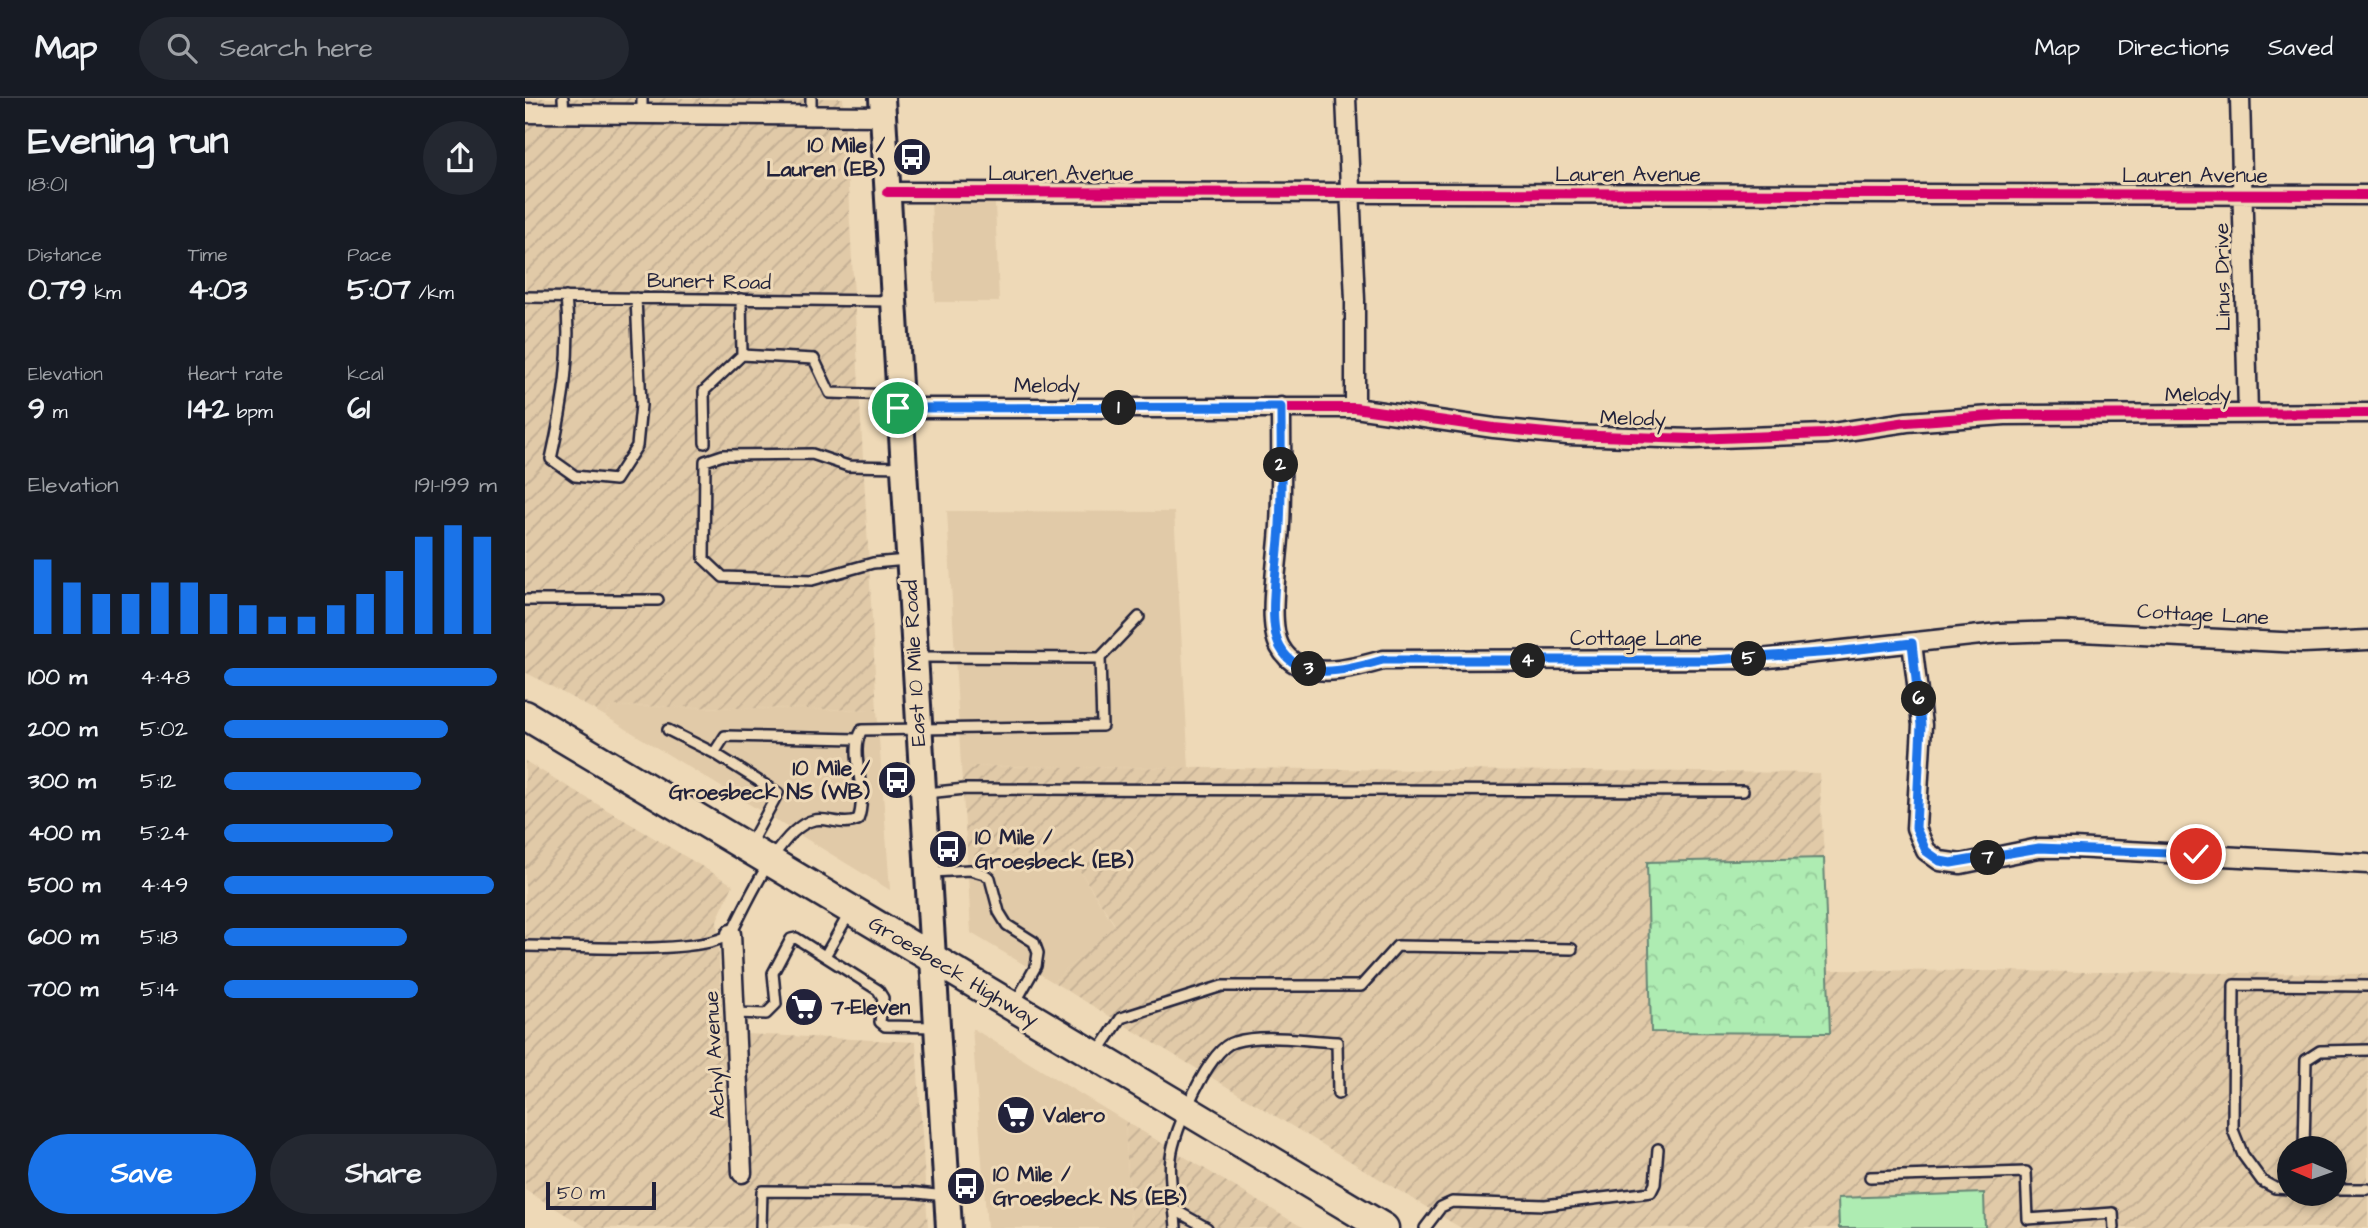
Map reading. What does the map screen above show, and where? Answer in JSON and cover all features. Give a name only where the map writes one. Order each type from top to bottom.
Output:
[{"type":"main road","name":"East 10 Mile Road","points":[[882,107],[949,1228]]},
{"type":"main road","name":"Groesbeck Highway","points":[[525,715],[931,955],[1384,1228]]},
{"type":"street","points":[[1346,98],[1355,300],[1355,408]]},
{"type":"street","name":"Linus Drive","points":[[2240,98],[2248,413]]},
{"type":"street","points":[[525,113],[564,106],[882,107]]},
{"type":"street","name":"Lauren Avenue","points":[[887,192],[2368,195]]},
{"type":"street","name":"Melody","points":[[898,402],[1355,408],[1567,435],[1693,439],[1826,433],[1907,422],[2005,415],[2368,413]]},
{"type":"street","name":"Cottage Lane","points":[[1281,407],[1280,523],[1274,630],[1280,649],[1305,668],[1327,672],[1383,660],[1760,659],[1999,633],[2061,631],[2303,643],[2368,640]]},
{"type":"street","points":[[1912,643],[1921,725],[1916,828],[1921,845],[1940,861],[1961,864],[2018,851],[2073,848],[2368,864]]},
{"type":"street","name":"Achyl Avenue","points":[[731,934],[742,1173]]},
{"type":"lane","name":"Bunert Road","points":[[525,297],[892,301]]},
{"type":"lane","points":[[566,297],[569,323],[564,405],[551,459],[575,476],[615,480],[637,446],[641,405],[636,298]]},
{"type":"lane","points":[[741,299],[742,355]]},
{"type":"lane","points":[[705,443],[704,391],[742,355],[814,359],[830,393],[898,402]]},
{"type":"lane","points":[[902,467],[865,468],[802,453],[723,455],[705,461],[704,559],[723,577],[812,580],[873,563],[907,560]]},
{"type":"lane","points":[[525,600],[658,600]]},
{"type":"lane","points":[[759,855],[811,821],[857,820],[862,797],[856,739],[862,730],[1102,726],[1100,658],[1139,617]]},
{"type":"lane","points":[[913,657],[1100,658]]},
{"type":"lane","points":[[525,946],[703,946],[721,942],[731,934],[778,793],[714,753],[668,730]]},
{"type":"lane","points":[[714,753],[725,736],[856,739]]},
{"type":"lane","points":[[921,794],[965,789],[1743,791]]},
{"type":"lane","points":[[926,873],[970,870],[984,874],[990,878],[999,912],[1007,925],[1034,942],[1038,953],[1036,966],[1013,1006]]},
{"type":"lane","points":[[825,956],[852,909]]},
{"type":"lane","points":[[735,1013],[766,1014],[776,1004],[773,973],[791,939],[796,938],[878,990],[883,998],[880,1022],[885,1026],[936,1027]]},
{"type":"lane","points":[[1095,1056],[1121,1018],[1222,986],[1361,986],[1397,946],[1572,949]]},
{"type":"lane","points":[[2277,1188],[2262,1181],[2243,1155],[2233,1130],[2234,985],[2368,986]]},
{"type":"lane","points":[[1176,1228],[1171,1157],[1185,1110],[1221,1048],[1234,1042],[1337,1042],[1338,1094]]},
{"type":"lane","points":[[2304,1136],[2307,1060],[2320,1051],[2368,1050]]},
{"type":"lane","points":[[1425,1228],[1441,1207],[1452,1202],[1545,1206],[1651,1192],[1655,1184],[1658,1149]]},
{"type":"lane","points":[[1870,1177],[2026,1172],[2028,1223],[2113,1213],[2114,1228]]},
{"type":"lane","points":[[2347,1189],[2368,1189]]},
{"type":"lane","points":[[761,1228],[762,1191],[909,1192],[947,1196]]},
{"type":"lane","points":[[1175,1210],[1207,1228]]},
{"type":"shaded area","points":[[525,98],[843,98],[877,710],[612,706],[605,716],[525,672]]},
{"type":"shaded area","points":[[931,201],[995,203],[999,302],[935,302]]},
{"type":"shaded area","points":[[947,511],[1174,512],[1189,768],[961,766]]},
{"type":"shaded area","points":[[612,706],[877,710],[890,890],[605,716]]},
{"type":"shaded area","points":[[525,761],[733,885],[717,920],[723,1033],[916,1042],[928,1228],[588,1228],[525,1190]]},
{"type":"shaded area","points":[[961,766],[1819,773],[1824,858],[1648,863],[1830,1033],[1828,970],[2368,974],[2368,1228],[1985,1228],[1983,1193],[1838,1198],[1839,1228],[1461,1228],[1053,982],[1115,925],[1070,856],[967,855]]},
{"type":"shaded area","points":[[967,855],[1070,856],[1115,926],[1053,982],[971,933]]},
{"type":"shaded area","points":[[972,1028],[1125,1121],[1131,1228],[987,1228]]},
{"type":"shaded area","points":[[1125,1121],[1290,1220],[1304,1228],[1131,1228]]},
{"type":"green space","points":[[1824,858],[1830,1033],[1651,1032],[1647,862]]},
{"type":"green space","points":[[1984,1193],[1985,1228],[1839,1228],[1838,1198]]},
{"type":"cycle path","points":[[887,192],[2368,195]]},
{"type":"cycle path","points":[[898,408],[1355,408],[1494,428],[1567,435],[1693,439],[1826,434],[1907,422],[2005,415],[2368,413]]},
{"type":"place","name":"10 Mile / Lauren (EB)","points":[[912,157]]},
{"type":"place","name":"10 Mile / Groesbeck NS (WB)","points":[[897,780]]},
{"type":"place","name":"10 Mile / Groesbeck (EB)","points":[[948,849]]},
{"type":"place","name":"7-Eleven","points":[[804,1007]]},
{"type":"place","name":"Valero","points":[[1016,1115]]},
{"type":"place","name":"10 Mile / Groesbeck NS (EB)","points":[[966,1186]]},
{"type":"route","points":[[898,408],[1281,407],[1280,523],[1274,630],[1280,649],[1293,662],[1305,668],[1327,672],[1356,668],[1383,660],[1760,659],[1912,643],[1921,725],[1916,828],[1918,839],[1933,857],[1940,861],[1961,864],[2039,848],[2196,854]]}]
